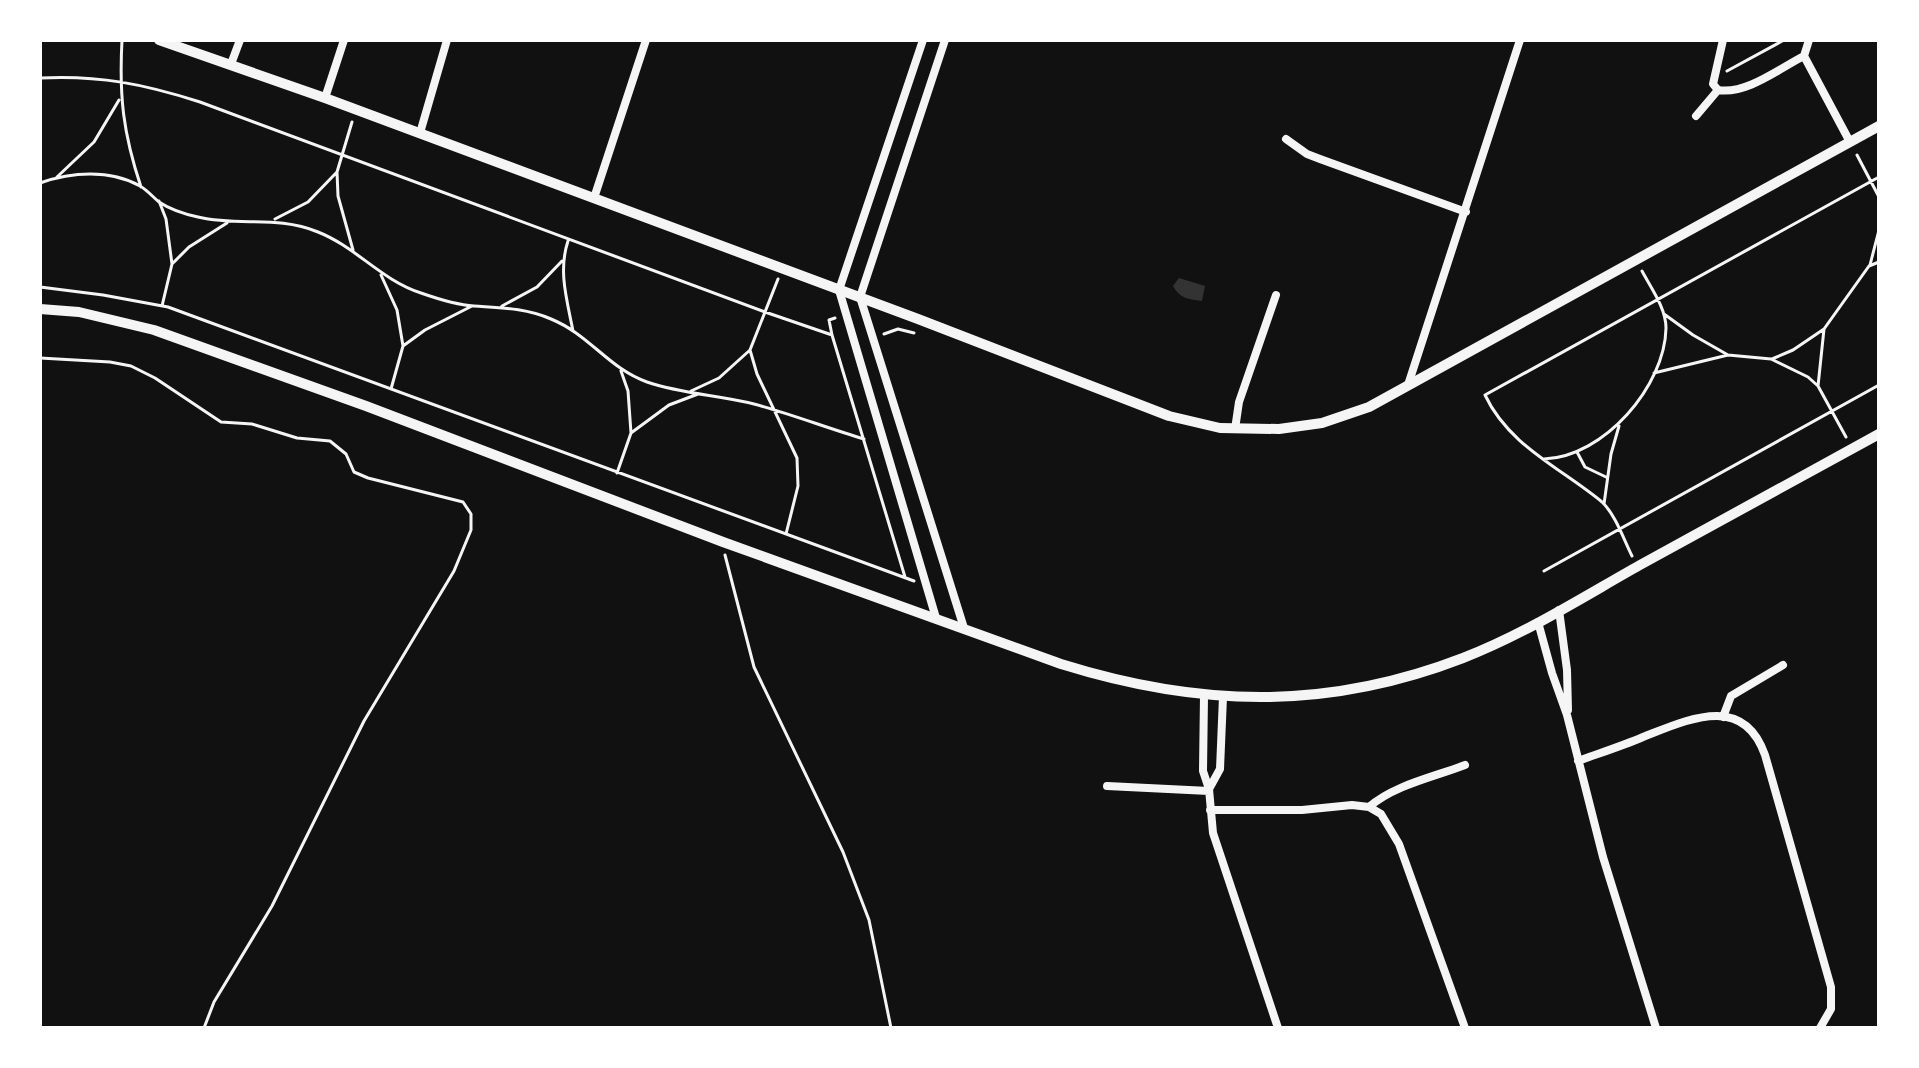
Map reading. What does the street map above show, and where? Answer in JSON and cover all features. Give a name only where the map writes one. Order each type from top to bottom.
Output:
[{"type":"street","points":[[159,40],[356,109],[860,297],[1158,413],[1194,423],[1235,429],[1279,429],[1322,423],[1369,407],[1879,126]]},
{"type":"street","points":[[231,64],[240,40]]},
{"type":"street","points":[[325,98],[344,40]]},
{"type":"street","points":[[420,133],[447,40]]},
{"type":"street","points":[[594,198],[646,40]]},
{"type":"street","points":[[923,40],[839,290],[936,618]]},
{"type":"street","points":[[945,40],[860,297],[964,628]]},
{"type":"street","points":[[1407,388],[1520,40]]},
{"type":"street","points":[[1718,90],[1713,79],[1723,40]]},
{"type":"street","points":[[1809,40],[1804,56],[1850,142]]},
{"type":"street","points":[[1696,116],[1718,90],[1741,87],[1804,56]]},
{"type":"street","points":[[1286,139],[1307,154],[1466,212]]},
{"type":"street","points":[[1235,429],[1239,402],[1276,295]]},
{"type":"street","points":[[40,309],[79,312],[154,330],[366,406],[723,542],[1108,679],[1204,696],[1292,696],[1374,685],[1466,657],[1538,622],[1879,434]]},
{"type":"street","points":[[1559,610],[1567,670],[1567,715]]},
{"type":"street","points":[[1538,622],[1567,715],[1603,857],[1656,1028]]},
{"type":"street","points":[[1723,717],[1731,696],[1783,665]]},
{"type":"street","points":[[1204,696],[1203,771],[1209,790],[1213,833],[1278,1028]]},
{"type":"street","points":[[1209,790],[1220,769],[1223,697]]},
{"type":"street","points":[[1578,761],[1697,717],[1723,717],[1748,727],[1761,745],[1831,987],[1829,1016],[1820,1028]]},
{"type":"street","points":[[1369,807],[1393,791],[1465,765]]},
{"type":"street","points":[[1107,786],[1209,790]]},
{"type":"street","points":[[1210,810],[1280,811],[1352,805],[1369,807],[1386,821],[1399,844],[1465,1028]]},
{"type":"path","points":[[122,40],[120,98],[141,187]]},
{"type":"path","points":[[1713,79],[1784,40]]},
{"type":"path","points":[[40,78],[120,80],[200,102],[832,335]]},
{"type":"path","points":[[57,177],[94,142],[120,98]]},
{"type":"path","points":[[353,250],[338,196],[337,172],[356,109]]},
{"type":"path","points":[[1850,142],[1879,197]]},
{"type":"path","points":[[271,220],[308,202],[337,172]]},
{"type":"path","points":[[40,183],[57,177],[100,175],[141,187],[175,211],[229,222],[271,220],[293,223],[353,250],[380,274],[418,292],[473,306],[526,310],[554,320],[573,331],[621,371],[645,381],[774,410],[864,439]]},
{"type":"path","points":[[1638,567],[1604,504],[1523,445],[1492,409],[1485,395],[1879,177]]},
{"type":"path","points":[[159,201],[166,219],[172,264],[162,306]]},
{"type":"path","points":[[172,264],[208,233],[229,222]]},
{"type":"path","points":[[1771,359],[1793,350],[1824,329],[1869,266],[1879,230]]},
{"type":"path","points":[[569,240],[562,261],[573,331]]},
{"type":"path","points":[[1604,504],[1614,438],[1654,373],[1664,341],[1664,314],[1637,260]]},
{"type":"path","points":[[502,306],[537,287],[562,261]]},
{"type":"path","points":[[1869,266],[1879,262]]},
{"type":"path","points":[[689,392],[719,378],[750,350],[782,268]]},
{"type":"path","points":[[380,274],[397,310],[403,346],[391,389]]},
{"type":"path","points":[[40,287],[162,306],[926,585]]},
{"type":"path","points":[[403,346],[425,330],[473,306]]},
{"type":"path","points":[[1664,314],[1728,355]]},
{"type":"path","points":[[847,315],[829,320],[832,335],[905,578]]},
{"type":"path","points":[[872,338],[898,329],[914,334],[918,319]]},
{"type":"path","points":[[1818,386],[1824,329]]},
{"type":"path","points":[[750,350],[797,458],[798,486],[786,534]]},
{"type":"path","points":[[1654,373],[1728,355],[1771,359],[1808,377],[1818,386],[1852,449]]},
{"type":"path","points":[[40,358],[131,366],[155,378],[221,422],[252,424],[297,438],[330,441],[346,454],[354,472],[463,502],[471,514],[471,530],[454,571],[364,721],[272,906],[214,1002],[204,1028]]},
{"type":"path","points":[[617,473],[631,433],[628,391],[621,371]]},
{"type":"path","points":[[1544,571],[1879,385]]},
{"type":"path","points":[[631,433],[669,405],[698,394]]},
{"type":"path","points":[[1541,459],[1577,452],[1620,424]]},
{"type":"path","points":[[1577,452],[1585,467],[1607,478]]},
{"type":"path","points":[[728,573],[754,667],[843,852],[869,920],[891,1028]]},
{"type":"shaded area","points":[[1179,278],[1205,286],[1202,301],[1179,294],[1173,286]]}]
